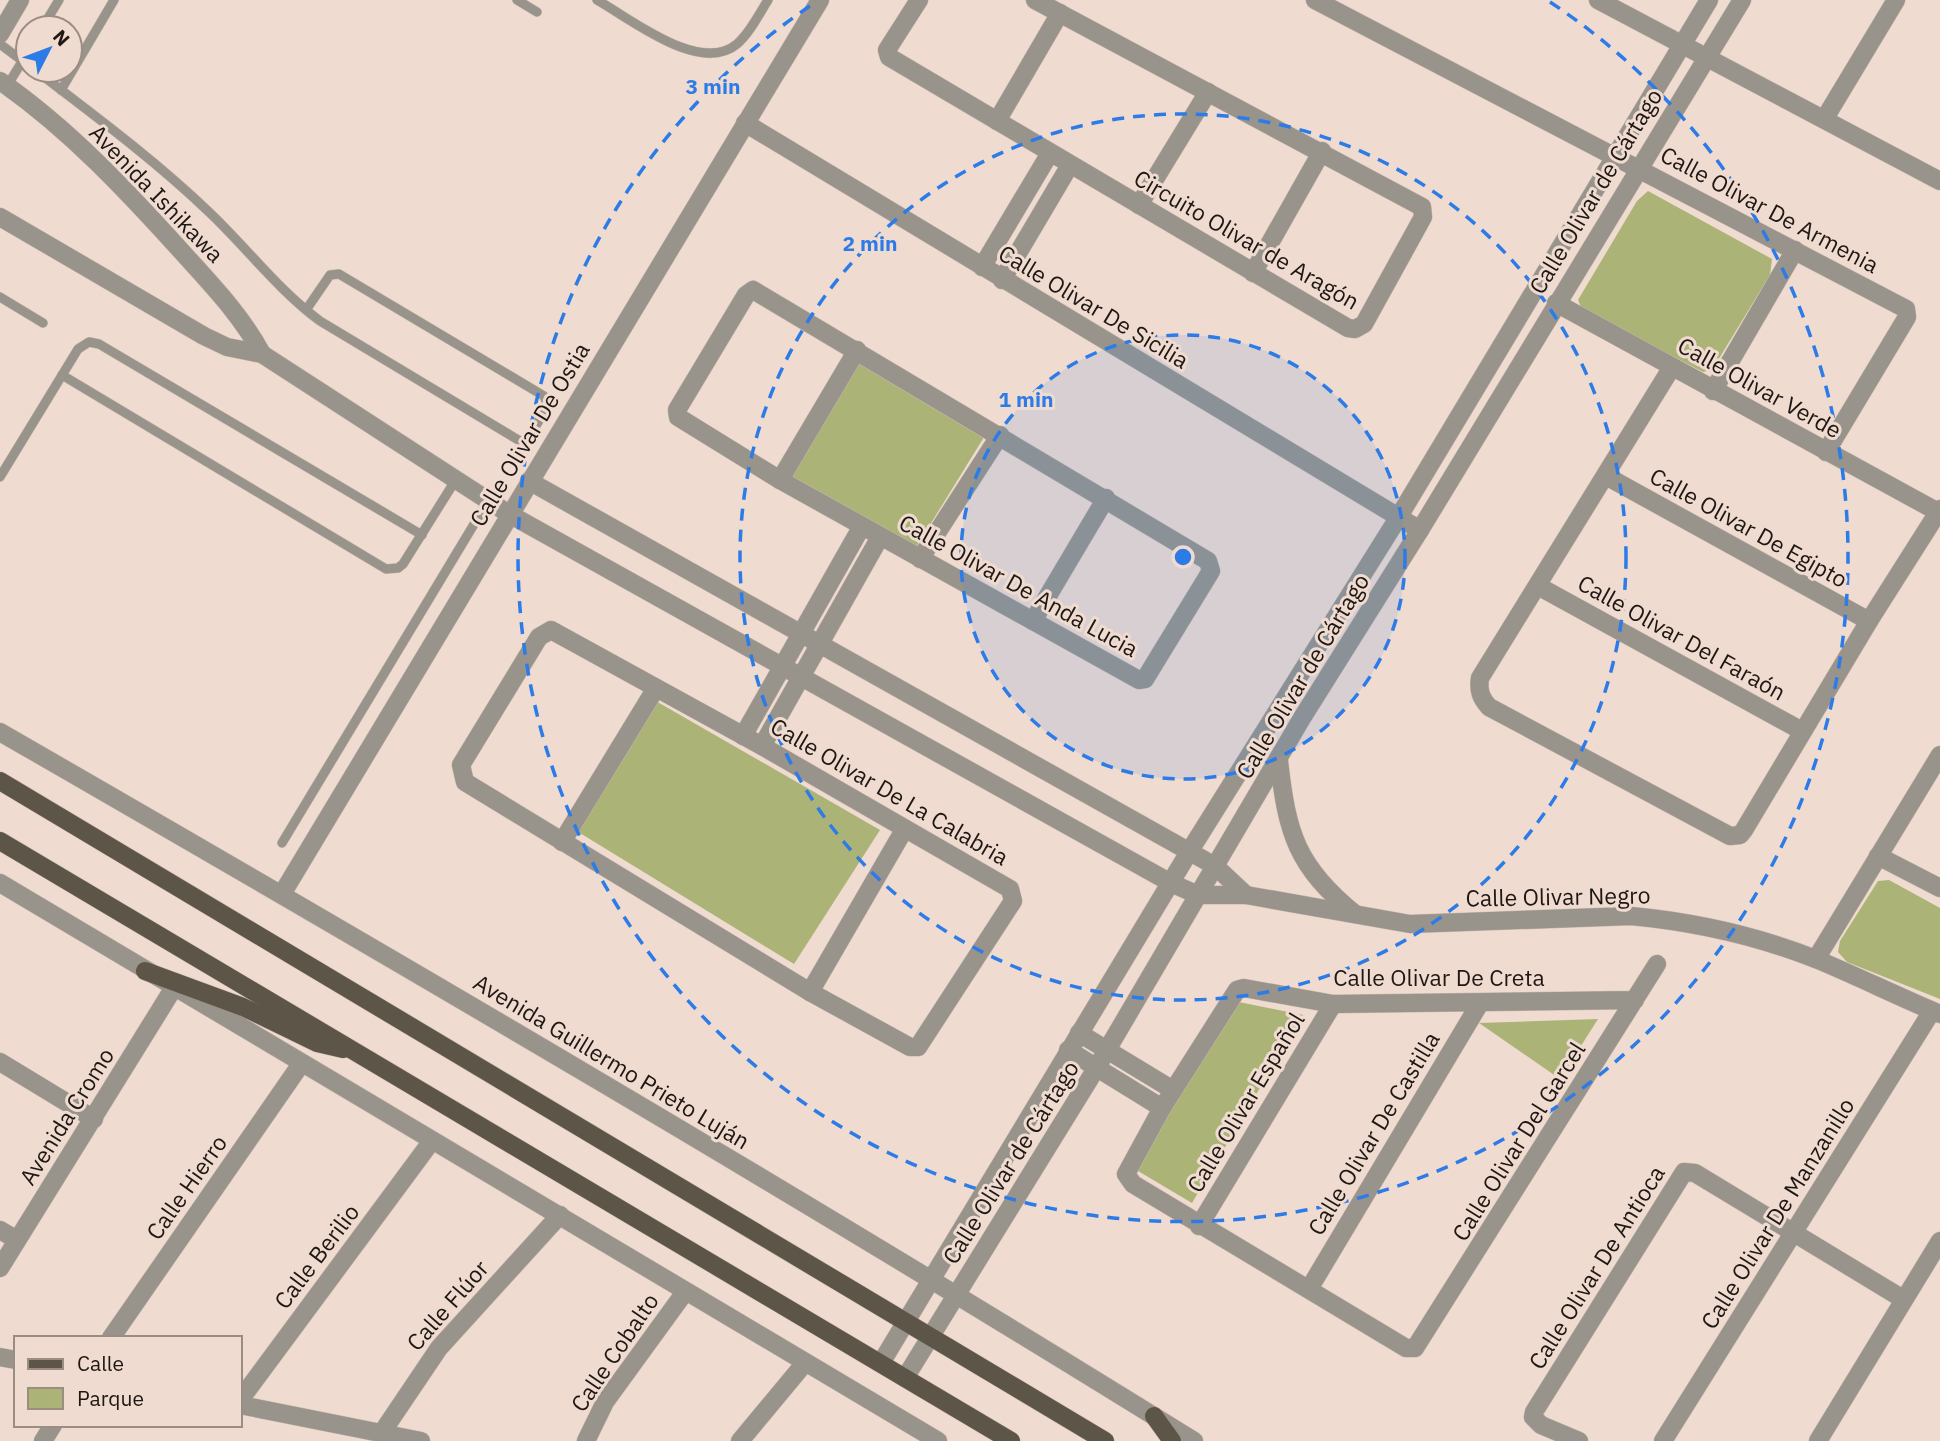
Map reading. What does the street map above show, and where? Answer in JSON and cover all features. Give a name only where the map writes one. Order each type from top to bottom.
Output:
[{"type":"main road","points":[[0,781],[1105,1441]]},
{"type":"main road","points":[[0,841],[1011,1441]]},
{"type":"main road","points":[[145,971],[243,1007],[317,1043],[360,1053]]},
{"type":"main road","points":[[1154,1416],[1172,1441]]},
{"type":"street","points":[[0,34],[20,0]]},
{"type":"street","name":"Calle Olivar De Ostia","points":[[282,894],[820,0]]},
{"type":"street","name":"Circuito Olivar de Aragón","points":[[919,0],[887,50],[888,56],[1348,328],[1355,329],[1364,324],[1423,212],[1416,202],[1035,0]]},
{"type":"street","name":"Calle Olivar De Armenia","points":[[1315,0],[1615,154],[1902,306],[1907,313],[1826,452]]},
{"type":"street","points":[[1598,0],[1940,181]]},
{"type":"street","name":"Calle Olivar de Cártago","points":[[881,1363],[1189,852],[1398,518],[1709,0]]},
{"type":"street","name":"Calle Olivar de Cártago","points":[[905,1378],[1097,1068],[1302,718],[1420,530],[1638,167],[1742,0]]},
{"type":"street","points":[[1825,118],[1896,0]]},
{"type":"street","points":[[998,121],[1060,13]]},
{"type":"street","name":"Avenida Ishikawa","points":[[3,83],[72,139],[128,192],[241,321],[262,354]]},
{"type":"street","points":[[1139,205],[1208,92]]},
{"type":"street","name":"Calle Olivar De Sicilia","points":[[745,123],[1420,530]]},
{"type":"street","points":[[1253,273],[1322,151]]},
{"type":"street","points":[[982,267],[1050,153]]},
{"type":"street","points":[[1002,279],[1070,165]]},
{"type":"street","name":"Avenida Ishikawa","points":[[0,217],[204,336],[228,347],[262,354],[509,514],[800,679],[1171,883],[1198,895]]},
{"type":"street","points":[[1713,391],[1795,250]]},
{"type":"street","name":"Calle Olivar De Anda Lucia","points":[[753,289],[857,350],[1208,561],[1211,571],[1142,680],[780,480],[682,421],[677,410],[746,295],[753,289]]},
{"type":"street","name":"Calle Olivar Verde","points":[[1556,303],[1713,391],[1939,511]]},
{"type":"street","points":[[780,480],[857,350]]},
{"type":"street","points":[[1672,367],[1480,678],[1481,698],[1489,707],[1735,836],[1744,830],[1869,621],[1939,511]]},
{"type":"street","points":[[920,559],[1000,435]]},
{"type":"street","name":"Calle Olivar De Egipto","points":[[1606,476],[1869,621]]},
{"type":"street","points":[[529,481],[1215,866],[1246,895]]},
{"type":"street","points":[[1033,621],[1106,498]]},
{"type":"street","points":[[743,736],[862,526]]},
{"type":"street","points":[[762,746],[880,537]]},
{"type":"street","name":"Calle Olivar Del Faraón","points":[[1538,586],[1802,731]]},
{"type":"street","name":"Calle Olivar De La Calabria","points":[[544,632],[559,632],[656,688],[762,746],[904,830],[1006,885],[1013,901],[918,1047],[910,1047],[810,992],[471,787],[460,772],[461,765],[544,632]]},
{"type":"street","points":[[562,842],[656,688]]},
{"type":"street","name":"Avenida Guillermo Prieto Luján","points":[[0,732],[282,894],[957,1294],[1194,1441]]},
{"type":"street","points":[[1816,960],[1940,755]]},
{"type":"street","points":[[1279,761],[1290,825],[1307,868],[1326,890],[1358,916]]},
{"type":"street","points":[[810,992],[904,830]]},
{"type":"street","points":[[1878,856],[1940,888]]},
{"type":"street","points":[[0,883],[173,989],[560,1215],[804,1364],[938,1441]]},
{"type":"street","name":"Calle Olivar Negro","points":[[1198,895],[1246,895],[1410,924],[1631,916],[1665,919],[1727,931],[1816,960],[1936,1013]]},
{"type":"street","name":"Calle Olivar Del Garcel","points":[[1420,1343],[1657,964]]},
{"type":"street","name":"Avenida Cromo","points":[[0,1268],[173,989]]},
{"type":"street","name":"Calle Olivar De Creta","points":[[1420,1343],[1415,1348],[1406,1348],[1133,1184],[1126,1174],[1173,1090],[1237,990],[1333,1004],[1635,1000]]},
{"type":"street","name":"Calle Olivar De Castilla","points":[[1308,1289],[1480,1003]]},
{"type":"street","name":"Calle Olivar Español","points":[[1199,1226],[1333,1004]]},
{"type":"street","name":"Calle Olivar De Manzanillo","points":[[1663,1441],[1793,1231],[1936,1013]]},
{"type":"street","points":[[1079,1033],[1173,1090]]},
{"type":"street","points":[[1068,1051],[1162,1108]]},
{"type":"street","points":[[0,1062],[94,1119]]},
{"type":"street","name":"Calle Hierro","points":[[112,1336],[301,1064]]},
{"type":"street","name":"Calle Berilio","points":[[242,1397],[431,1142]]},
{"type":"street","name":"Calle Olivar De Antioca","points":[[1579,1441],[1541,1426],[1533,1417],[1534,1412],[1684,1172],[1695,1173],[1903,1299]]},
{"type":"street","name":"Calle Flúor","points":[[381,1434],[439,1348],[560,1215]]},
{"type":"street","points":[[0,1230],[17,1240]]},
{"type":"street","points":[[1818,1441],[1940,1241]]},
{"type":"street","name":"Calle Cobalto","points":[[586,1441],[605,1402],[685,1292]]},
{"type":"street","points":[[740,1441],[804,1364]]},
{"type":"street","points":[[242,1405],[421,1441]]},
{"type":"lane","points":[[61,90],[114,0]]},
{"type":"lane","points":[[517,0],[537,12]]},
{"type":"lane","points":[[597,0],[674,44],[694,53],[713,54],[739,43],[768,0]]},
{"type":"lane","points":[[0,44],[14,55]]},
{"type":"lane","points":[[53,84],[184,189],[306,310],[520,442],[527,440],[548,406],[547,398],[340,274],[330,275],[306,310]]},
{"type":"lane","points":[[0,297],[43,323]]},
{"type":"lane","points":[[0,477],[83,345],[99,344],[422,535]]},
{"type":"lane","points":[[62,375],[386,569],[391,570],[403,564],[455,481]]},
{"type":"lane","points":[[282,843],[482,497]]},
{"type":"green space","points":[[1648,191],[1772,259],[1770,275],[1712,370],[1703,372],[1582,309],[1578,300],[1637,201]]},
{"type":"green space","points":[[857,351],[989,429],[912,554],[781,480]]},
{"type":"green space","points":[[654,700],[880,830],[794,964],[575,830]]},
{"type":"green space","points":[[1889,880],[1940,908],[1940,999],[1847,962],[1838,952],[1840,941],[1878,881]]},
{"type":"green space","points":[[1234,1001],[1303,1015],[1192,1203],[1133,1168]]},
{"type":"green space","points":[[1598,1019],[1560,1079],[1479,1023]]}]
